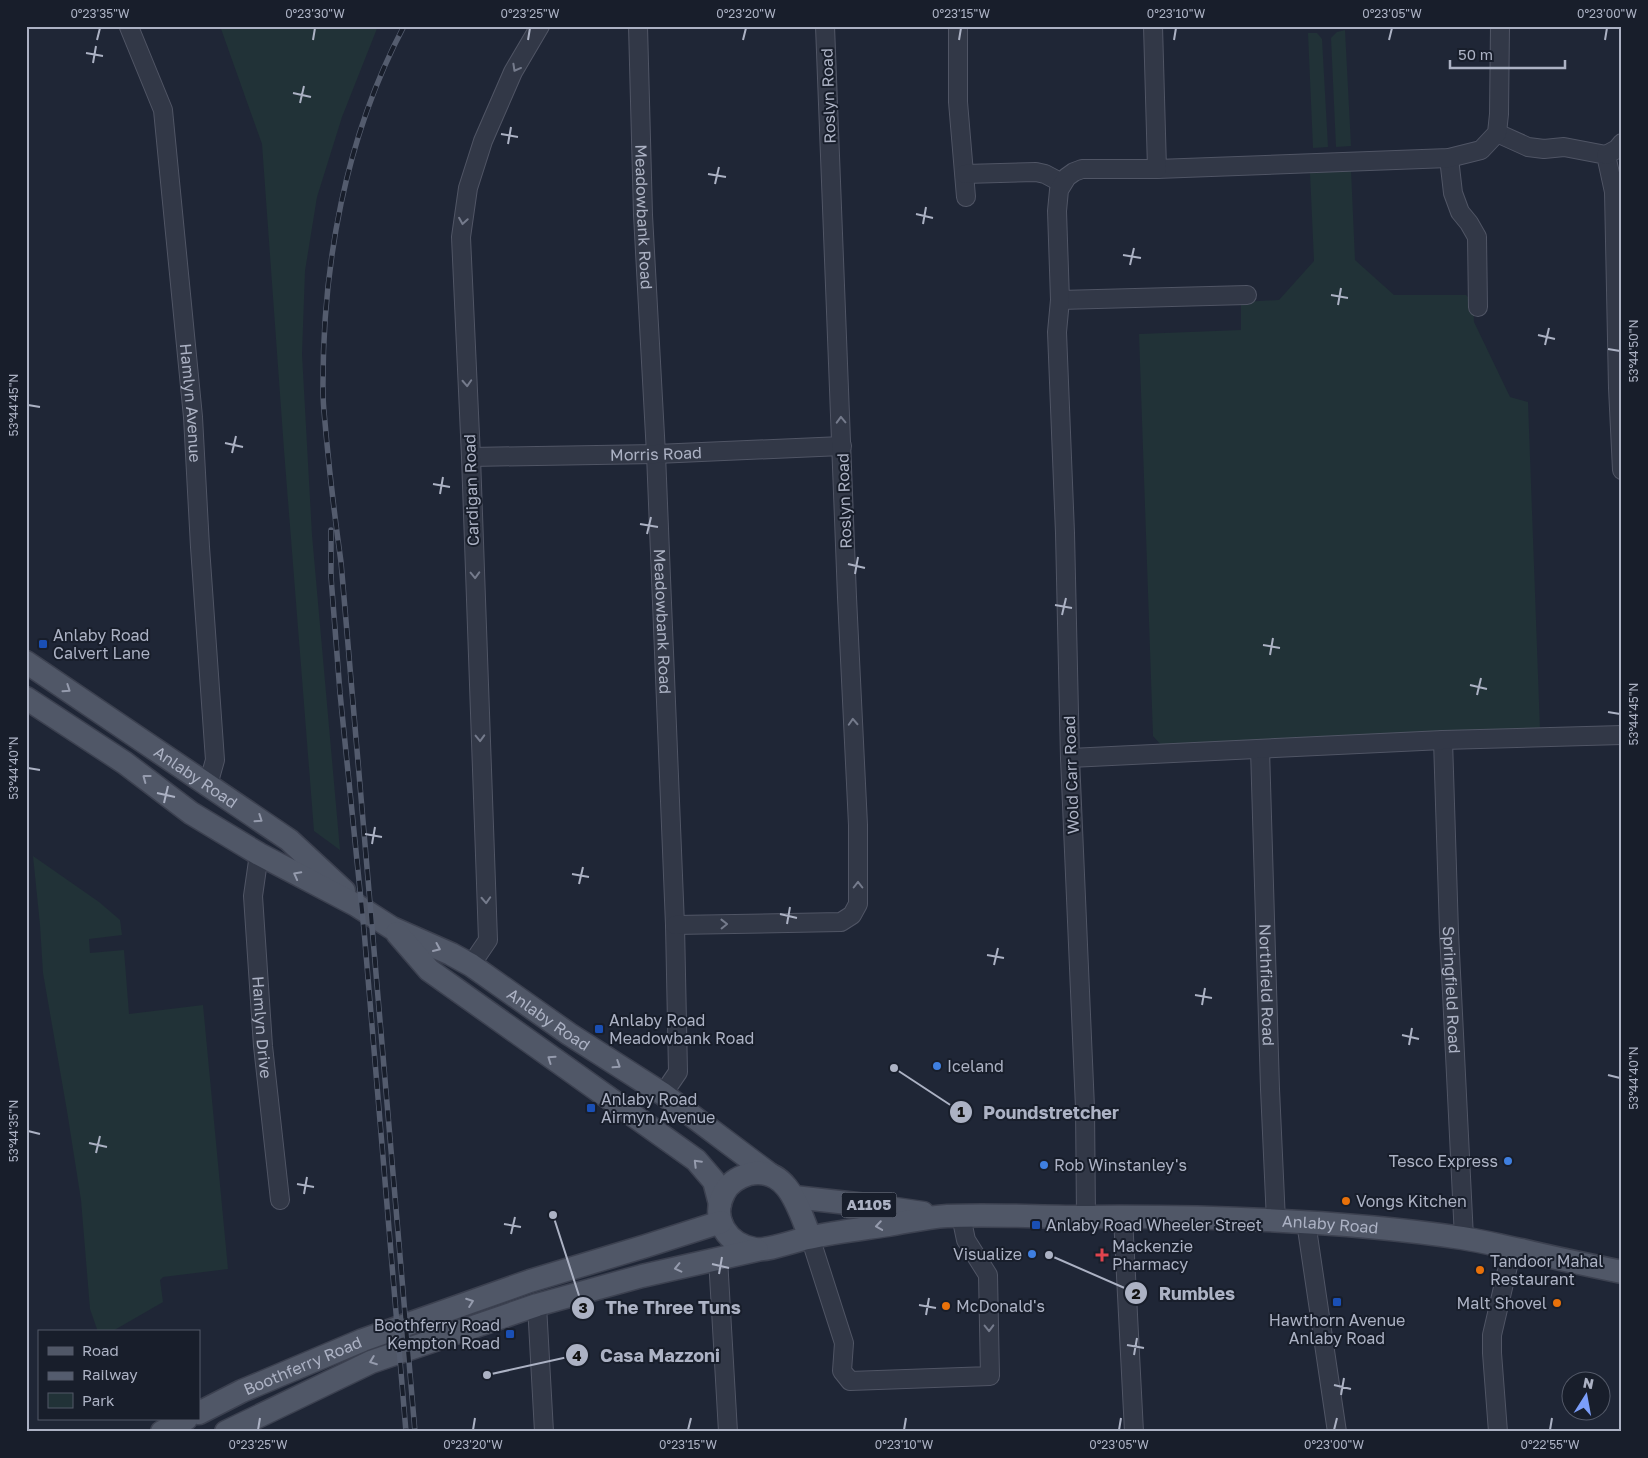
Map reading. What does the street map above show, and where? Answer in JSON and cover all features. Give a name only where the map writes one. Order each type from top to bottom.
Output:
[{"type":"main road","name":"Anlaby Road","points":[[26,662],[289,840],[330,877],[356,905]]},
{"type":"main road","name":"Anlaby Road","points":[[26,698],[126,763],[191,813],[259,854],[356,905],[392,928],[471,965],[569,1034],[663,1094],[772,1175]]},
{"type":"main road","name":"Anlaby Road","points":[[392,928],[428,970],[696,1160],[714,1181],[720,1213]]},
{"type":"main road","points":[[794,1197],[796,1212],[790,1233],[768,1247],[744,1247],[735,1242],[725,1231],[720,1213],[724,1192],[741,1176],[753,1173],[772,1175],[787,1186],[794,1197],[810,1237]]},
{"type":"main road","name":"Anlaby Road","points":[[794,1197],[953,1216],[1123,1217],[1276,1221],[1389,1229],[1464,1238],[1622,1272]]},
{"type":"main road","name":"Boothferry Road","points":[[200,1412],[242,1391],[363,1340],[530,1280],[646,1246],[720,1213]]},
{"type":"main road","name":"Anlaby Road","points":[[810,1237],[953,1216]]},
{"type":"main road","name":"A1105","points":[[768,1247],[810,1237]]},
{"type":"main road","name":"Boothferry Road","points":[[229,1431],[371,1362],[537,1306],[642,1276],[768,1247]]},
{"type":"main road","points":[[162,1432],[184,1420]]},
{"type":"street","name":"Cardigan Road","points":[[471,965],[488,940],[461,237],[467,198],[483,141],[513,72],[540,26]]},
{"type":"street","name":"Meadowbank Road","points":[[638,26],[643,215],[656,454],[675,924],[678,1072],[663,1094]]},
{"type":"street","name":"Roslyn Road","points":[[675,924],[841,922],[852,915],[858,904],[858,825],[847,607],[825,26]]},
{"type":"street","points":[[958,26],[958,102],[966,197]]},
{"type":"street","points":[[1152,26],[1157,169]]},
{"type":"street","points":[[965,174],[1036,172],[1045,174],[1062,183],[1074,172],[1082,169],[1157,169],[1449,158],[1481,150],[1497,133],[1500,26]]},
{"type":"street","name":"Hamlyn Avenue","points":[[129,27],[163,110],[193,417],[215,760],[208,785]]},
{"type":"street","points":[[1497,133],[1528,147],[1544,149],[1564,147],[1606,155],[1617,149],[1622,143]]},
{"type":"street","points":[[1606,155],[1614,192],[1618,388],[1622,470]]},
{"type":"street","points":[[1449,158],[1453,194],[1460,212],[1477,237],[1478,307]]},
{"type":"street","name":"Wold Carr Road","points":[[1062,183],[1059,190],[1058,211],[1060,300],[1057,332],[1065,533],[1070,758],[1085,1108],[1086,1217]]},
{"type":"street","points":[[1060,300],[1247,295]]},
{"type":"street","name":"Morris Road","points":[[470,457],[656,454],[842,446]]},
{"type":"street","points":[[1070,758],[1443,740],[1622,735]]},
{"type":"street","name":"Springfield Road","points":[[1443,740],[1450,942],[1464,1238]]},
{"type":"street","name":"Northfield Road","points":[[1260,749],[1269,1079],[1276,1221]]},
{"type":"street","name":"Hamlyn Drive","points":[[259,854],[253,896],[262,1046],[280,1200]]},
{"type":"street","points":[[810,1237],[844,1343],[842,1370],[850,1381],[990,1376],[988,1275],[953,1216]]},
{"type":"street","points":[[1123,1217],[1134,1432]]},
{"type":"street","points":[[1306,1222],[1337,1432]]},
{"type":"street","points":[[1498,1432],[1492,1335],[1512,1249]]},
{"type":"street","points":[[718,1258],[728,1432]]},
{"type":"street","points":[[537,1306],[544,1432]]},
{"type":"green space","points":[[220,26],[378,26],[342,117],[317,197],[305,271],[302,354],[312,535],[340,850],[314,831],[262,144]]},
{"type":"green space","points":[[1345,30],[1351,146],[1336,147],[1331,38],[1337,32]]},
{"type":"green space","points":[[1308,33],[1317,33],[1322,39],[1328,147],[1313,148]]},
{"type":"green space","points":[[1351,170],[1355,260],[1394,295],[1466,295],[1473,302],[1474,322],[1510,397],[1528,402],[1540,730],[1162,746],[1153,736],[1139,334],[1241,330],[1241,302],[1279,300],[1314,261],[1310,173]]},
{"type":"green space","points":[[33,856],[99,902],[120,920],[122,935],[89,939],[90,953],[124,950],[129,1014],[203,1005],[228,1269],[163,1277],[160,1280],[163,1302],[114,1330],[97,1330],[90,1309],[81,1200],[43,973]]},
{"type":"railway","points":[[404,26],[366,113],[352,158],[341,204],[327,297],[323,392],[329,466],[341,562],[415,1432]]},
{"type":"railway","points":[[331,530],[331,577],[340,693],[364,930],[406,1432]]},
{"type":"place","name":"Anlaby Road Calvert Lane","points":[[43,644]]},
{"type":"place","name":"Anlaby Road Meadowbank Road","points":[[599,1029]]},
{"type":"place","name":"Iceland","points":[[937,1066]]},
{"type":"place","name":"Poundstretcher","points":[[894,1068]]},
{"type":"place","name":"Anlaby Road Airmyn Avenue","points":[[591,1108]]},
{"type":"place","name":"Tesco Express","points":[[1508,1161]]},
{"type":"place","name":"Rob Winstanley's","points":[[1044,1165]]},
{"type":"place","name":"Vongs Kitchen","points":[[1346,1201]]},
{"type":"place","name":"The Three Tuns","points":[[553,1215]]},
{"type":"place","name":"Anlaby Road Wheeler Street","points":[[1036,1225]]},
{"type":"place","name":"Visualize","points":[[1032,1254]]},
{"type":"place","name":"Rumbles","points":[[1049,1255]]},
{"type":"place","name":"Mackenzie Pharmacy","points":[[1102,1255]]},
{"type":"place","name":"Tandoor Mahal Restaurant","points":[[1480,1270]]},
{"type":"place","name":"Hawthorn Avenue Anlaby Road","points":[[1337,1302]]},
{"type":"place","name":"Malt Shovel","points":[[1557,1303]]},
{"type":"place","name":"McDonald's","points":[[946,1306]]},
{"type":"place","name":"Boothferry Road Kempton Road","points":[[510,1334]]},
{"type":"place","name":"Casa Mazzoni","points":[[487,1375]]}]
